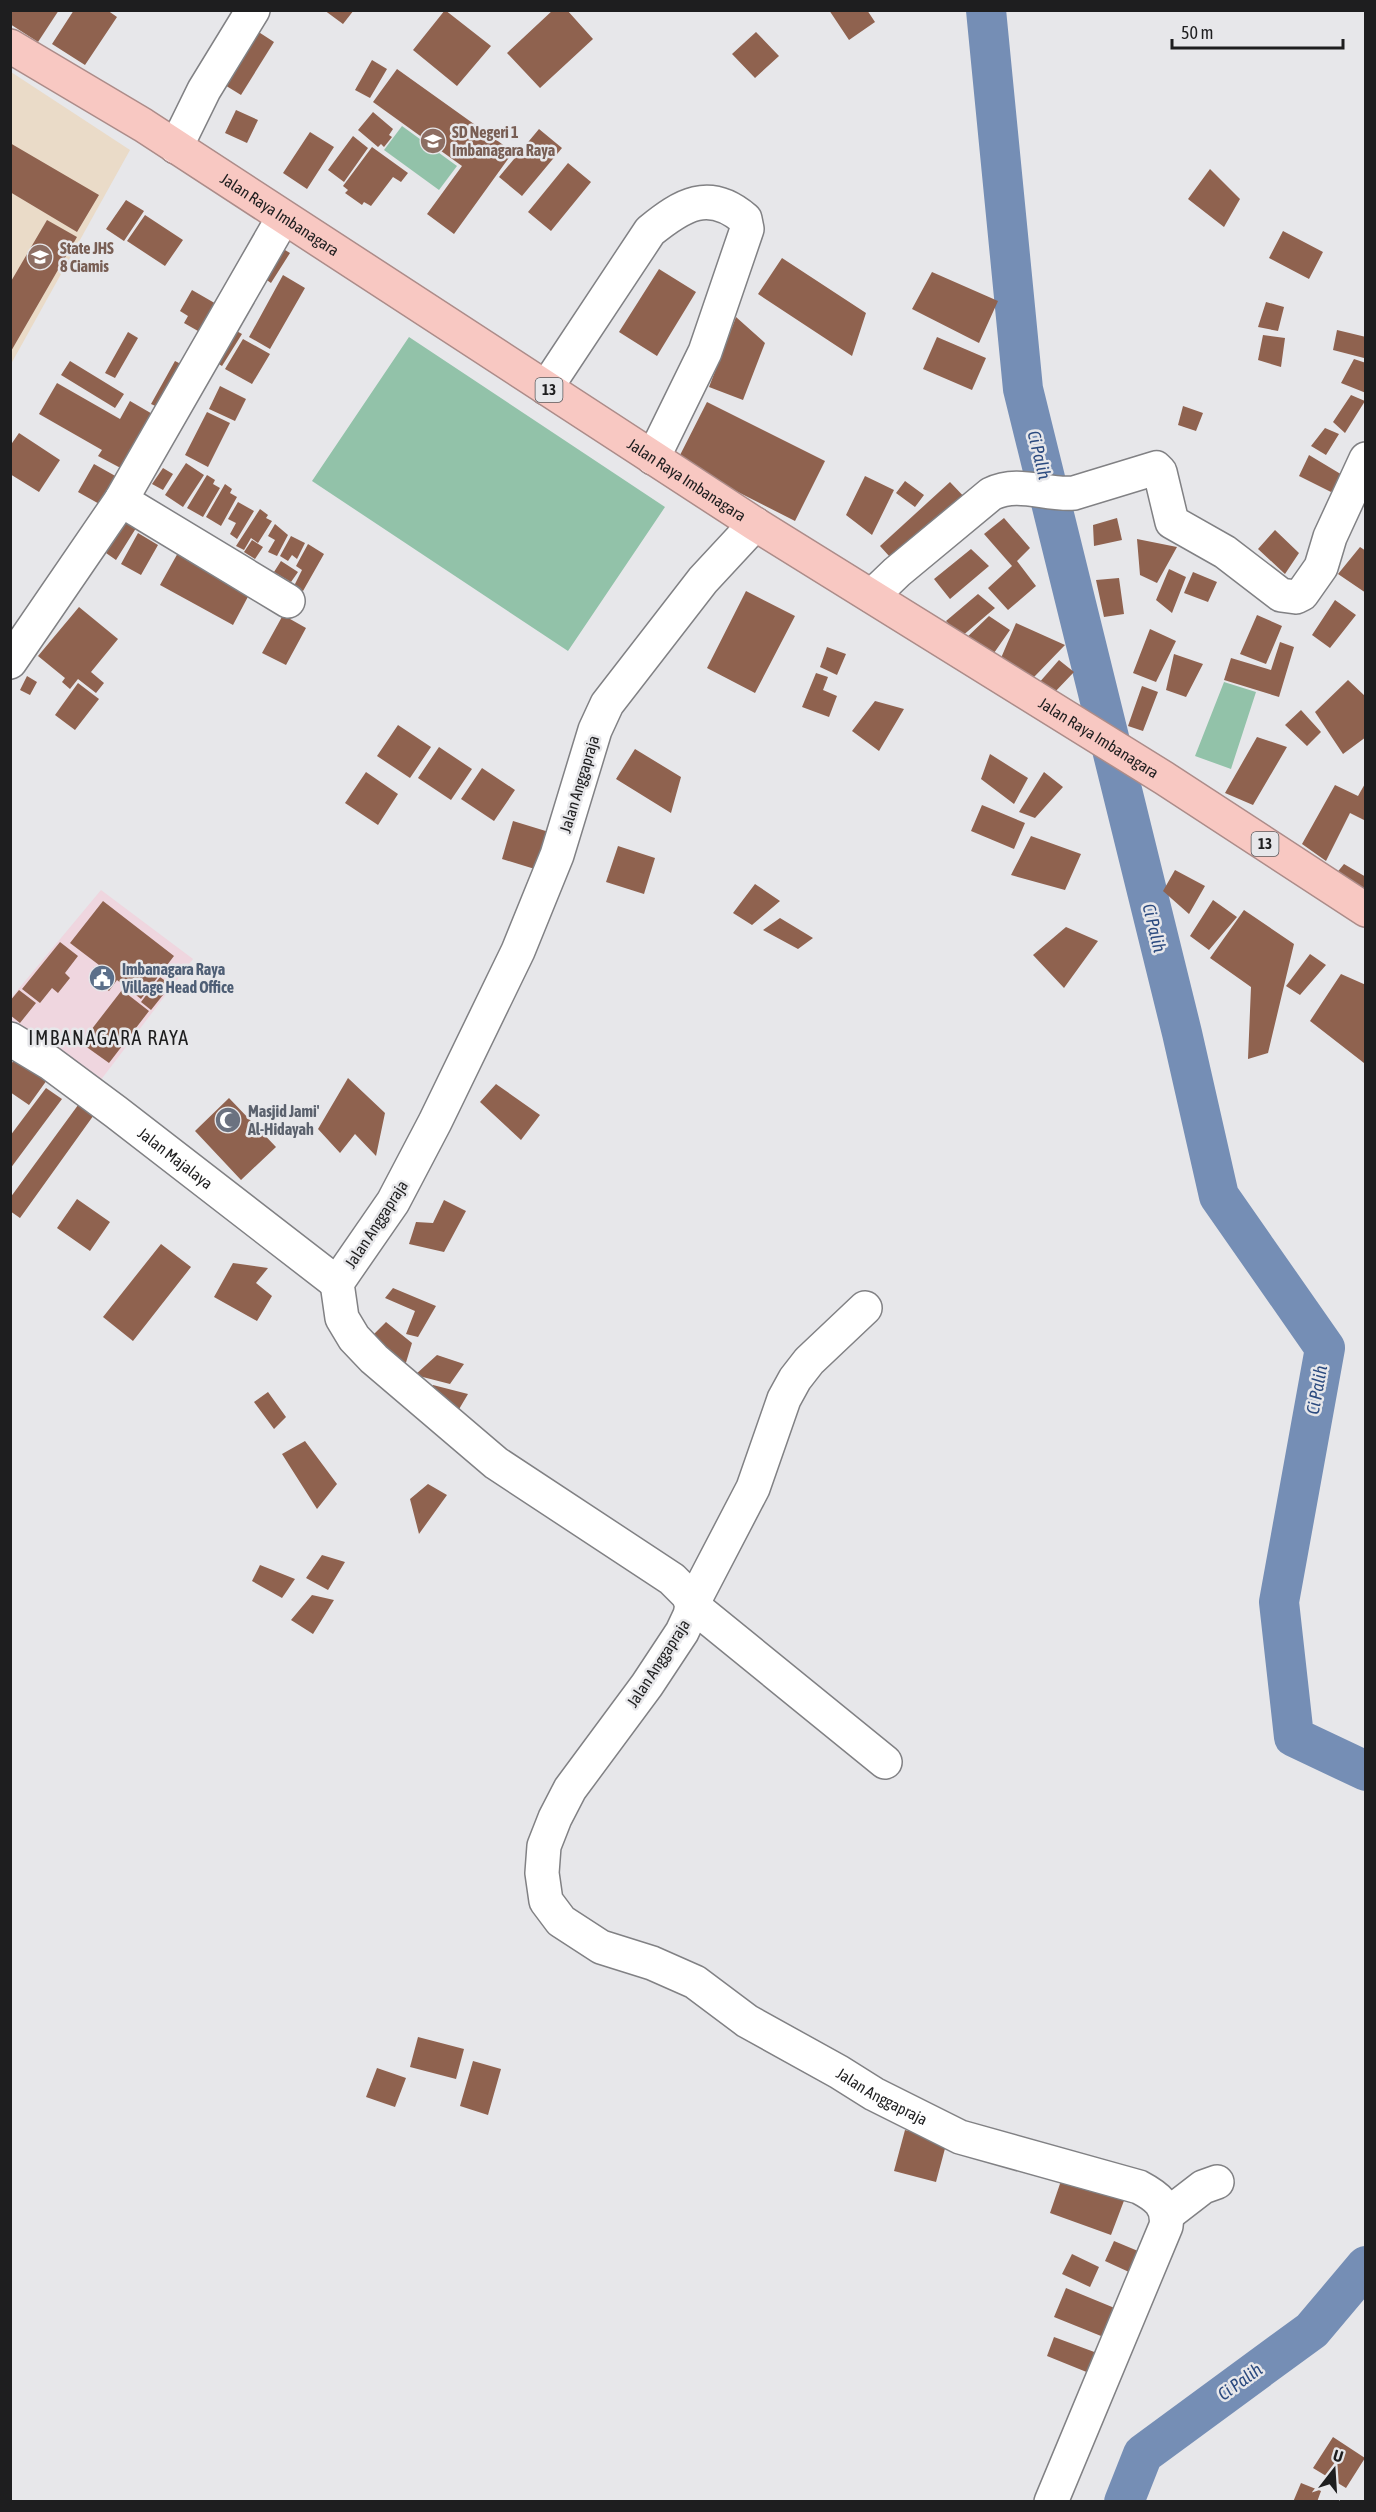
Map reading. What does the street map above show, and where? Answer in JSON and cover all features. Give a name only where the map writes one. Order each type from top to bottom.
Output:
[{"type":"highway","name":"Jalan Raya Imbanagara","points":[[10,46],[176,147],[755,524],[1164,778],[1365,910]]},
{"type":"street","points":[[176,147],[204,90],[253,10]]},
{"type":"street","points":[[546,388],[650,231],[672,214],[693,203],[711,201],[735,211],[745,219],[747,229],[723,302],[705,351],[653,458]]},
{"type":"street","points":[[10,662],[121,500],[282,218]]},
{"type":"street","points":[[872,596],[897,572],[991,494],[1001,489],[1029,488],[1060,494],[1074,493],[1156,468],[1160,472],[1172,522],[1225,552],[1281,595],[1296,597],[1302,594],[1321,567],[1330,537],[1365,459]]},
{"type":"street","points":[[121,500],[288,601]]},
{"type":"street","name":"Jalan Anggapraja","points":[[755,524],[703,580],[607,704],[595,730],[557,855],[518,951],[435,1122],[393,1202],[337,1283],[342,1318],[354,1338],[374,1359],[496,1463],[672,1579],[688,1595],[692,1605],[682,1632],[647,1685],[577,1780],[555,1818],[544,1846],[542,1873],[546,1901],[561,1921],[602,1947],[652,1963],[695,1982],[747,2021],[912,2114],[960,2137],[1139,2187],[1152,2194],[1168,2214]]},
{"type":"street","name":"Jalan Majalaya","points":[[10,1039],[50,1063],[116,1112],[337,1283]]},
{"type":"street","points":[[865,1308],[809,1361],[795,1379],[784,1399],[753,1488],[692,1605],[885,1762]]},
{"type":"street","points":[[1051,2502],[1146,2276],[1166,2226],[1168,2214],[1203,2187],[1216,2182]]},
{"type":"shaded area","name":"State JHS 8 Ciamis","points":[[11,72],[130,150],[11,364]]},
{"type":"shaded area","name":"Imbanagara Raya Village Head Office","points":[[101,890],[193,959],[100,1081],[11,1023],[11,998]]},
{"type":"green space","points":[[402,126],[457,166],[439,190],[384,150]]},
{"type":"green space","points":[[409,337],[665,507],[568,651],[312,481]]},
{"type":"green space","points":[[1224,682],[1256,692],[1231,769],[1195,756]]},
{"type":"building","points":[[12,10],[59,10],[38,42],[10,24]]},
{"type":"building","points":[[74,10],[107,10],[117,17],[85,65],[52,44]]},
{"type":"building","points":[[324,10],[354,10],[343,24]]},
{"type":"building","points":[[445,10],[491,46],[457,86],[413,50]]},
{"type":"building","points":[[553,10],[567,10],[593,39],[540,88],[507,53]]},
{"type":"building","points":[[829,10],[867,10],[875,22],[849,40]]},
{"type":"building","points":[[248,25],[274,42],[241,95],[215,79]]},
{"type":"building","points":[[756,32],[779,56],[755,78],[732,54]]},
{"type":"building","points":[[372,60],[387,69],[370,98],[355,90]]},
{"type":"building","name":"SD Negeri 1 Imbanagara Raya","points":[[397,69],[513,152],[454,234],[427,214],[462,166],[373,102]]},
{"type":"building","points":[[236,110],[258,120],[247,143],[225,133]]},
{"type":"building","points":[[373,112],[393,129],[389,135],[392,137],[384,147],[381,144],[378,147],[358,130]]},
{"type":"building","points":[[539,129],[562,148],[522,196],[499,177]]},
{"type":"building","points":[[310,132],[334,147],[307,189],[283,173]]},
{"type":"building","points":[[353,136],[368,148],[344,182],[328,170]]},
{"type":"building","points":[[10,143],[99,195],[77,232],[10,192]]},
{"type":"building","points":[[372,147],[408,173],[401,182],[393,177],[371,206],[364,202],[362,205],[345,193],[348,190],[343,186]]},
{"type":"building","points":[[568,163],[591,182],[551,231],[528,212]]},
{"type":"building","points":[[1210,169],[1240,199],[1224,227],[1188,199]]},
{"type":"building","points":[[126,200],[144,211],[124,241],[106,229]]},
{"type":"building","points":[[145,215],[183,240],[165,266],[127,241]]},
{"type":"building","points":[[47,220],[77,237],[10,353],[10,283]]},
{"type":"building","points":[[1283,231],[1323,252],[1309,279],[1269,258]]},
{"type":"building","points":[[280,247],[290,253],[271,283],[261,276]]},
{"type":"building","points":[[782,258],[866,313],[852,356],[758,294]]},
{"type":"building","points":[[659,269],[696,292],[657,356],[619,332]]},
{"type":"building","points":[[932,272],[998,301],[979,343],[912,309]]},
{"type":"building","points":[[283,275],[305,288],[270,349],[249,337]]},
{"type":"building","points":[[192,290],[218,305],[204,327],[202,325],[198,331],[184,323],[188,316],[180,311]]},
{"type":"building","points":[[1266,302],[1284,307],[1278,331],[1258,327]]},
{"type":"building","points":[[736,317],[765,343],[743,400],[709,387]]},
{"type":"building","points":[[233,329],[242,334],[222,366],[214,361]]},
{"type":"building","points":[[1337,330],[1366,337],[1364,358],[1333,350]]},
{"type":"building","points":[[128,332],[138,338],[115,378],[105,373]]},
{"type":"building","points":[[1263,335],[1285,338],[1281,367],[1258,360]]},
{"type":"building","points":[[937,337],[986,358],[972,390],[923,369]]},
{"type":"building","points":[[243,339],[270,354],[252,384],[225,369]]},
{"type":"building","points":[[1354,359],[1366,363],[1366,393],[1341,383]]},
{"type":"building","points":[[70,361],[124,394],[115,408],[61,375]]},
{"type":"building","points":[[175,361],[187,367],[164,410],[151,404]]},
{"type":"building","points":[[57,383],[120,419],[130,401],[161,419],[130,473],[98,456],[102,450],[39,414]]},
{"type":"building","points":[[220,386],[246,399],[235,421],[209,409]]},
{"type":"building","points":[[1351,395],[1365,401],[1345,433],[1333,422]]},
{"type":"building","points":[[707,402],[825,461],[795,521],[677,461]]},
{"type":"building","points":[[1183,406],[1203,413],[1196,431],[1178,425]]},
{"type":"building","points":[[207,412],[230,423],[208,467],[185,455]]},
{"type":"building","points":[[1325,428],[1339,434],[1326,455],[1311,446]]},
{"type":"building","points":[[19,433],[60,460],[39,492],[10,474],[10,446]]},
{"type":"building","points":[[1309,455],[1344,476],[1331,492],[1299,476]]},
{"type":"building","points":[[186,463],[204,475],[183,507],[165,495]]},
{"type":"building","points":[[94,464],[126,482],[110,510],[78,492]]},
{"type":"building","points":[[163,468],[173,474],[163,490],[152,484]]},
{"type":"building","points":[[207,475],[215,480],[213,484],[220,488],[203,517],[187,508]]},
{"type":"building","points":[[865,476],[894,490],[872,535],[846,515]]},
{"type":"building","points":[[905,481],[924,495],[915,507],[896,493]]},
{"type":"building","points":[[950,482],[969,502],[899,567],[880,546]]},
{"type":"building","points":[[225,484],[232,489],[230,493],[237,497],[221,526],[206,517]]},
{"type":"building","points":[[238,502],[254,511],[237,539],[230,534],[236,523],[228,519]]},
{"type":"building","points":[[260,509],[268,515],[266,518],[272,521],[258,543],[251,538],[244,550],[236,546]]},
{"type":"building","points":[[1004,518],[1030,548],[1017,561],[1036,586],[1008,610],[988,588],[1012,566],[984,534]]},
{"type":"building","points":[[1117,518],[1122,540],[1094,546],[1093,525]]},
{"type":"building","points":[[128,519],[138,525],[116,560],[106,553]]},
{"type":"building","points":[[275,524],[288,535],[277,556],[268,552],[275,540],[268,536]]},
{"type":"building","points":[[1275,530],[1299,553],[1285,574],[1258,549]]},
{"type":"building","points":[[138,533],[158,545],[141,575],[121,564]]},
{"type":"building","points":[[291,536],[305,543],[297,559],[292,555],[288,561],[280,556]]},
{"type":"building","points":[[1137,539],[1177,547],[1157,583],[1140,575]]},
{"type":"building","points":[[252,540],[263,547],[255,559],[244,552]]},
{"type":"building","points":[[308,544],[324,554],[303,591],[294,586],[302,570],[296,566]]},
{"type":"building","points":[[1360,547],[1366,551],[1366,593],[1338,574]]},
{"type":"building","points":[[971,549],[989,566],[950,599],[934,579]]},
{"type":"building","points":[[179,551],[251,591],[233,625],[160,585]]},
{"type":"building","points":[[281,561],[298,572],[291,582],[274,572]]},
{"type":"building","points":[[1169,569],[1186,577],[1172,613],[1156,600]]},
{"type":"building","points":[[1193,572],[1217,582],[1208,602],[1184,593]]},
{"type":"building","points":[[1119,578],[1124,614],[1104,617],[1096,580]]},
{"type":"building","points":[[746,591],[795,616],[755,693],[707,668]]},
{"type":"building","points":[[978,594],[995,608],[961,637],[946,621]]},
{"type":"building","points":[[1335,600],[1356,615],[1330,648],[1312,635]]},
{"type":"building","points":[[79,607],[118,639],[91,672],[104,683],[96,693],[78,679],[70,689],[62,682],[65,678],[38,656]]},
{"type":"building","points":[[283,615],[306,628],[286,665],[262,653]]},
{"type":"building","points":[[1257,615],[1282,626],[1266,664],[1240,654]]},
{"type":"building","points":[[989,616],[1010,630],[987,663],[961,643]]},
{"type":"building","points":[[1016,623],[1065,645],[1034,677],[1001,658]]},
{"type":"building","points":[[1150,629],[1176,641],[1156,682],[1133,673]]},
{"type":"building","points":[[1280,642],[1294,647],[1279,697],[1224,680],[1231,658],[1271,670]]},
{"type":"building","points":[[827,647],[846,654],[837,675],[820,667]]},
{"type":"building","points":[[1174,654],[1203,664],[1186,697],[1166,690]]},
{"type":"building","points":[[1059,660],[1074,672],[1053,694],[1038,684]]},
{"type":"building","points":[[816,673],[828,677],[823,690],[837,696],[829,717],[802,707]]},
{"type":"building","points":[[27,676],[37,682],[30,695],[20,690]]},
{"type":"building","points":[[1348,680],[1366,697],[1366,737],[1343,754],[1315,712]]},
{"type":"building","points":[[78,683],[99,699],[75,730],[55,715]]},
{"type":"building","points":[[1142,686],[1158,692],[1143,731],[1128,726]]},
{"type":"building","points":[[875,701],[904,709],[879,751],[852,731]]},
{"type":"building","points":[[1301,710],[1321,732],[1307,746],[1285,725]]},
{"type":"building","points":[[398,725],[431,747],[410,778],[377,756]]},
{"type":"building","points":[[1257,737],[1287,747],[1253,805],[1225,793]]},
{"type":"building","points":[[439,747],[472,769],[451,800],[418,778]]},
{"type":"building","points":[[635,749],[681,777],[671,813],[616,779]]},
{"type":"building","points":[[990,754],[1028,778],[1014,804],[981,779]]},
{"type":"building","points":[[482,768],[515,790],[494,821],[461,799]]},
{"type":"building","points":[[366,772],[398,794],[378,825],[345,803]]},
{"type":"building","points":[[1044,772],[1063,787],[1035,818],[1019,812]]},
{"type":"building","points":[[1366,782],[1366,821],[1350,813],[1326,861],[1302,844],[1335,785],[1358,796]]},
{"type":"building","points":[[982,805],[1025,823],[1014,849],[971,831]]},
{"type":"building","points":[[513,821],[549,832],[538,870],[502,859]]},
{"type":"building","points":[[1031,836],[1081,854],[1065,890],[1011,875]]},
{"type":"building","points":[[618,846],[655,858],[644,894],[606,882]]},
{"type":"building","points":[[1344,864],[1366,877],[1366,885],[1358,896],[1331,880]]},
{"type":"building","points":[[1175,870],[1205,886],[1189,914],[1163,891]]},
{"type":"building","points":[[755,884],[780,901],[752,925],[733,913]]},
{"type":"building","points":[[1213,900],[1237,917],[1209,950],[1190,936]]},
{"type":"building","points":[[103,901],[174,956],[141,999],[117,980],[109,991],[89,977],[99,965],[70,943]]},
{"type":"building","points":[[1244,910],[1294,944],[1268,1053],[1248,1059],[1251,987],[1210,958]]},
{"type":"building","points":[[780,918],[813,938],[798,949],[763,930]]},
{"type":"building","points":[[1066,927],[1098,941],[1064,988],[1033,955]]},
{"type":"building","points":[[60,942],[78,956],[65,973],[70,978],[58,993],[52,988],[40,1003],[22,989]]},
{"type":"building","points":[[1310,954],[1326,965],[1300,995],[1286,986]]},
{"type":"building","points":[[1341,974],[1366,985],[1364,1063],[1310,1021]]},
{"type":"building","points":[[160,977],[171,985],[151,1010],[141,1002]]},
{"type":"building","points":[[19,990],[36,1003],[20,1023],[10,1015],[10,1001]]},
{"type":"building","points":[[122,990],[149,1011],[109,1063],[81,1043]]},
{"type":"building","points":[[16,1058],[47,1080],[29,1105],[10,1092],[10,1065]]},
{"type":"building","points":[[348,1078],[385,1113],[376,1156],[355,1134],[340,1153],[318,1129]]},
{"type":"building","points":[[496,1084],[540,1115],[521,1140],[480,1102]]},
{"type":"building","points":[[46,1088],[62,1099],[10,1169],[10,1136]]},
{"type":"building","name":"Masjid Jami' Al-Hidayah","points":[[229,1098],[276,1147],[241,1180],[195,1131]]},
{"type":"building","points":[[81,1101],[96,1112],[20,1218],[10,1211],[10,1198]]},
{"type":"building","points":[[77,1199],[110,1222],[90,1251],[57,1228]]},
{"type":"building","points":[[444,1200],[466,1211],[444,1252],[409,1244],[416,1222],[433,1223]]},
{"type":"building","points":[[161,1244],[191,1267],[133,1341],[103,1317]]},
{"type":"building","points":[[233,1263],[268,1268],[256,1283],[272,1296],[257,1321],[214,1297]]},
{"type":"building","points":[[393,1288],[436,1306],[418,1337],[406,1334],[415,1311],[385,1298]]},
{"type":"building","points":[[386,1322],[412,1343],[404,1369],[372,1336]]},
{"type":"building","points":[[437,1355],[464,1364],[450,1384],[415,1375]]},
{"type":"building","points":[[433,1385],[468,1394],[455,1416],[428,1395]]},
{"type":"building","points":[[268,1392],[286,1417],[274,1429],[254,1402]]},
{"type":"building","points":[[305,1441],[337,1484],[317,1509],[282,1454]]},
{"type":"building","points":[[428,1484],[447,1495],[419,1534],[410,1499]]},
{"type":"building","points":[[322,1555],[345,1562],[328,1590],[306,1578]]},
{"type":"building","points":[[260,1565],[295,1579],[282,1598],[252,1581]]},
{"type":"building","points":[[312,1595],[334,1600],[313,1634],[291,1620]]},
{"type":"building","points":[[418,2037],[464,2049],[456,2079],[410,2067]]},
{"type":"building","points":[[473,2061],[501,2069],[488,2115],[460,2106]]},
{"type":"building","points":[[377,2068],[406,2078],[395,2107],[366,2097]]},
{"type":"building","points":[[905,2130],[947,2141],[936,2182],[894,2171]]},
{"type":"building","points":[[1063,2175],[1125,2198],[1111,2235],[1050,2213]]},
{"type":"building","points":[[1114,2241],[1138,2251],[1129,2272],[1105,2261]]},
{"type":"building","points":[[1072,2254],[1099,2267],[1090,2287],[1062,2274]]},
{"type":"building","points":[[1066,2288],[1117,2309],[1106,2338],[1054,2317]]},
{"type":"building","points":[[1054,2337],[1097,2353],[1089,2373],[1047,2356]]},
{"type":"building","points":[[1333,2437],[1365,2458],[1346,2488],[1313,2468]]},
{"type":"building","points":[[1301,2483],[1321,2491],[1317,2502],[1293,2502]]},
{"type":"waterway","name":"Ci Palih","points":[[986,10],[1023,389],[1182,1033],[1219,1196],[1325,1348],[1279,1602],[1294,1737],[1366,1771]]},
{"type":"waterway","name":"Ci Palih","points":[[1124,2502],[1143,2454],[1312,2330],[1366,2266]]},
{"type":"place","name":"SD Negeri 1 Imbanagara Raya","points":[[433,141]]},
{"type":"place","name":"State JHS 8 Ciamis","points":[[40,257]]},
{"type":"place","name":"Imbanagara Raya Village Head Office","points":[[102,978]]},
{"type":"place","name":"Masjid Jami' Al-Hidayah","points":[[228,1120]]},
{"type":"district","name":"IMBANAGARA RAYA","points":[[109,1038]]}]
